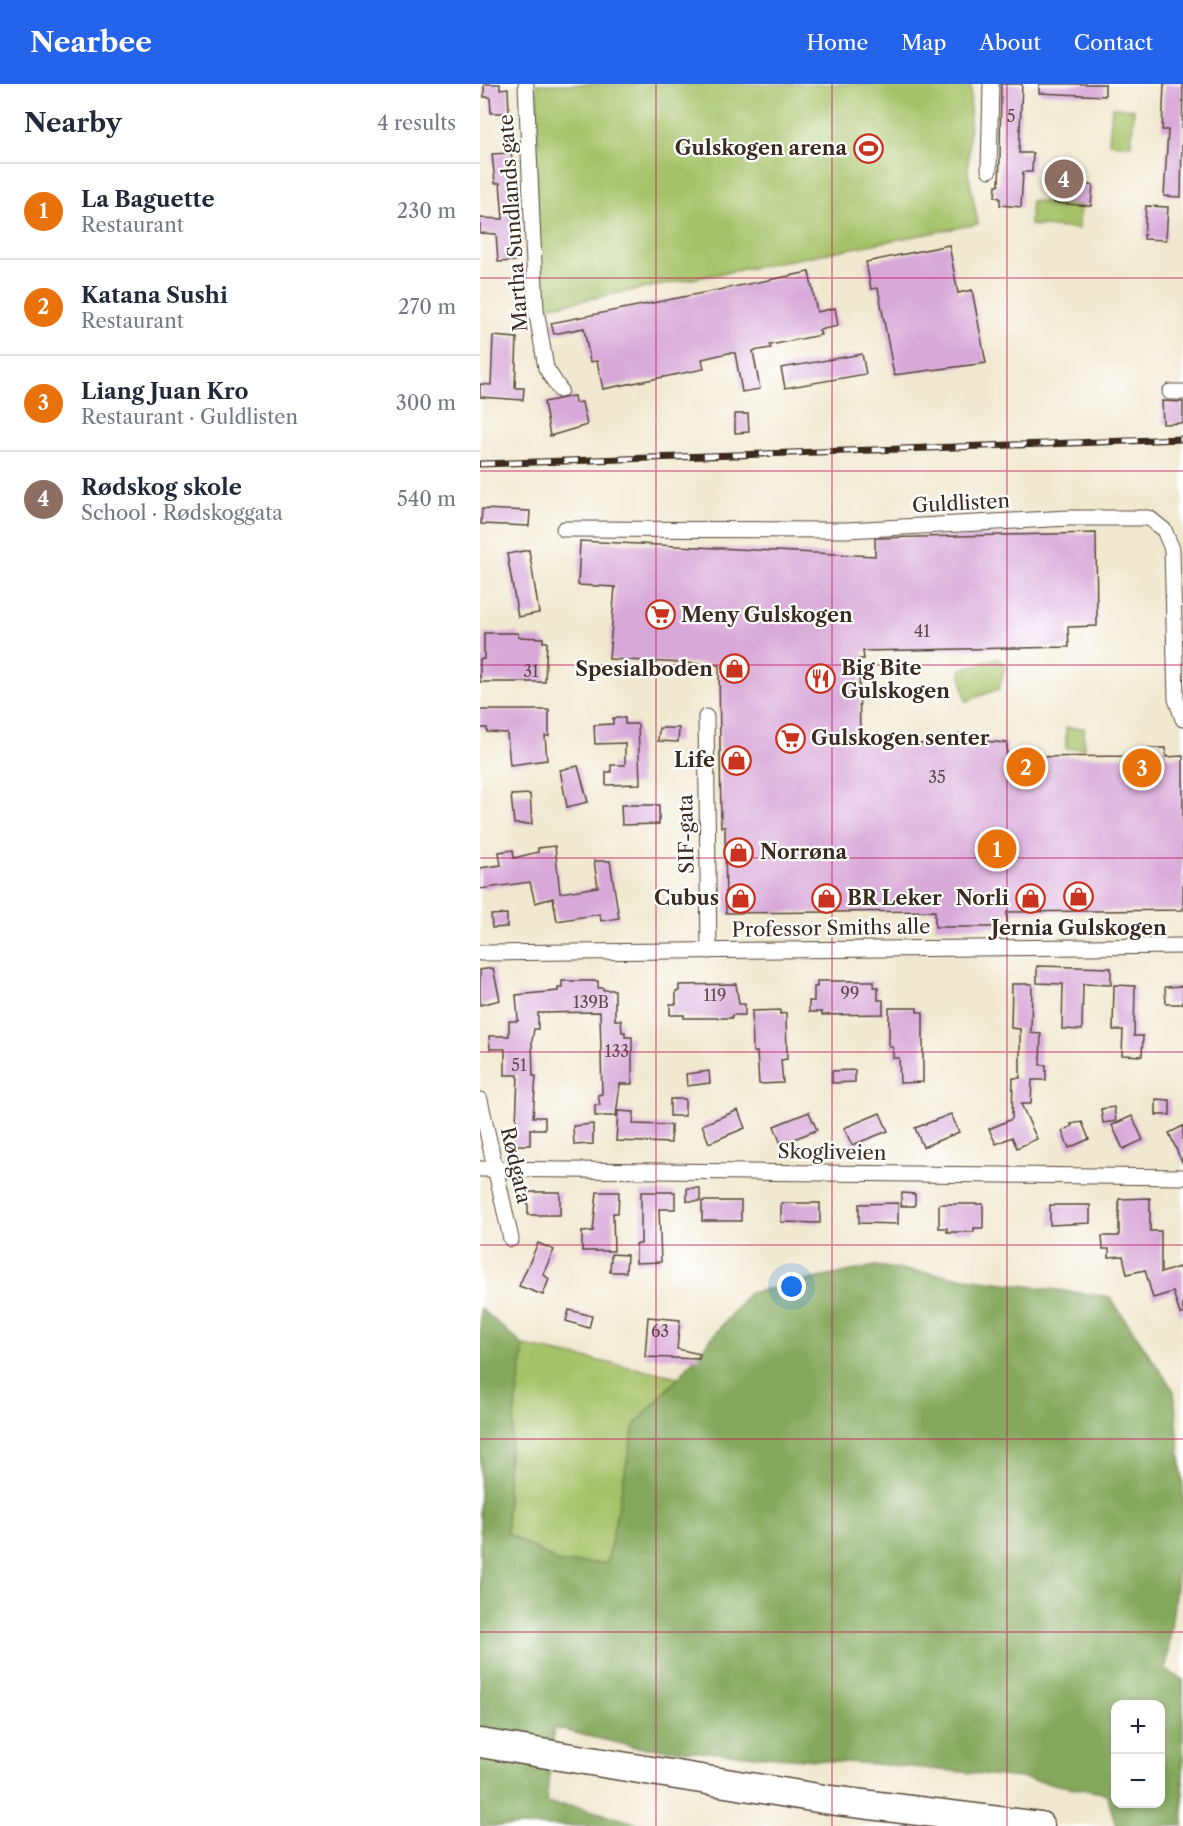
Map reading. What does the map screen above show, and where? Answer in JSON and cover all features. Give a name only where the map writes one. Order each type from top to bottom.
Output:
[{"type":"highway","points":[[480,1743],[830,1800],[1040,1826]]},
{"type":"street","name":"Martha Sundlands gate","points":[[526,84],[536,309],[546,368],[560,390]]},
{"type":"street","points":[[989,170],[991,84]]},
{"type":"street","name":"Guldlisten","points":[[564,529],[847,530],[1069,518],[1149,518],[1164,530],[1173,549],[1176,699],[1183,719]]},
{"type":"street","name":"SIF-gata","points":[[706,717],[709,951]]},
{"type":"street","name":"Professor Smiths alle","points":[[480,953],[1183,946]]},
{"type":"street","name":"Rødgata","points":[[480,1100],[511,1239]]},
{"type":"street","name":"Skogliveien","points":[[480,1169],[1183,1177]]},
{"type":"green space","points":[[537,84],[971,84],[968,172],[978,224],[536,309]]},
{"type":"green space","points":[[1112,107],[1134,109],[1131,145],[1109,143]]},
{"type":"green space","points":[[1031,201],[1080,205],[1079,229],[1030,225]]},
{"type":"green space","points":[[997,658],[1005,665],[999,689],[966,701],[960,670]]},
{"type":"green space","points":[[1066,728],[1084,728],[1084,748],[1066,749]]},
{"type":"green space","points":[[875,1266],[1110,1297],[1174,1391],[1183,1488],[1183,1528],[1166,1670],[1183,1680],[1183,1826],[1116,1826],[1107,1794],[1021,1778],[902,1766],[635,1747],[554,1728],[546,1803],[578,1807],[647,1826],[480,1826],[480,1308],[524,1346],[507,1469],[507,1533],[560,1563],[607,1563],[634,1426],[679,1377],[749,1293]]},
{"type":"green space","points":[[524,1346],[679,1377],[634,1426],[608,1563],[560,1563],[507,1533],[507,1469]]},
{"type":"building","points":[[484,84],[500,84],[500,89],[508,88],[509,113],[491,113],[490,97],[484,97]]},
{"type":"building","points":[[1001,84],[1022,84],[1019,153],[1033,153],[1032,172],[1023,172],[1021,207],[1000,205],[1000,198],[995,197],[996,185],[999,185]]},
{"type":"building","points":[[1039,84],[1105,84],[1105,96],[1039,93]]},
{"type":"building","points":[[1164,84],[1183,84],[1181,197],[1164,196],[1168,130],[1162,130]]},
{"type":"building","points":[[511,153],[516,185],[516,211],[513,212],[515,261],[498,262],[496,234],[480,233],[480,218],[503,219],[500,183],[495,183],[492,154]]},
{"type":"building","points":[[1055,183],[1093,185],[1091,206],[1054,203]]},
{"type":"building","points":[[1146,206],[1168,207],[1166,240],[1144,239]]},
{"type":"building","points":[[949,245],[958,293],[972,290],[986,363],[894,375],[878,288],[871,289],[866,262]]},
{"type":"building","points":[[809,272],[817,312],[835,308],[838,326],[819,330],[821,335],[770,345],[771,348],[753,351],[760,389],[742,392],[735,353],[728,353],[702,359],[704,369],[603,389],[597,361],[590,362],[584,328],[554,334],[551,323]]},
{"type":"building","points":[[493,336],[517,338],[515,388],[524,388],[523,400],[480,397],[480,384],[491,385]]},
{"type":"building","points":[[862,354],[866,374],[785,388],[781,368]]},
{"type":"building","points":[[574,396],[575,403],[582,402],[587,425],[550,436],[544,402]]},
{"type":"building","points":[[1162,401],[1183,402],[1183,423],[1163,424]]},
{"type":"building","points":[[735,414],[748,414],[749,432],[735,433]]},
{"type":"building","points":[[482,509],[530,511],[529,526],[481,524]]},
{"type":"building","name":"Gulskogen senter","points":[[1096,533],[1097,626],[1068,627],[1069,647],[863,651],[864,659],[859,659],[860,744],[959,744],[959,734],[981,734],[982,741],[1007,743],[1007,757],[1142,756],[1142,748],[1166,748],[1166,757],[1183,756],[1183,910],[1007,912],[1007,927],[935,927],[935,911],[726,913],[725,827],[721,827],[719,665],[609,659],[615,587],[578,585],[580,541],[875,556],[875,538]]},
{"type":"building","points":[[529,550],[539,613],[518,617],[507,554]]},
{"type":"building","points":[[484,633],[518,633],[518,637],[543,638],[543,642],[547,642],[545,682],[480,682],[480,659],[484,659]]},
{"type":"building","points":[[480,710],[549,710],[549,736],[545,736],[547,760],[510,765],[507,733],[487,732],[487,728],[480,728]]},
{"type":"building","points":[[613,718],[625,718],[625,724],[638,724],[640,784],[606,785],[606,772],[611,772],[611,765],[625,765],[625,743],[595,744],[594,725],[613,724]]},
{"type":"building","points":[[659,728],[679,728],[678,742],[658,741]]},
{"type":"building","points":[[578,766],[588,802],[567,807],[560,770]]},
{"type":"building","points":[[530,794],[532,824],[514,824],[511,795]]},
{"type":"building","points":[[621,805],[659,805],[659,824],[622,825]]},
{"type":"building","points":[[555,846],[560,893],[598,887],[594,861],[610,861],[619,918],[601,921],[600,914],[557,921],[553,898],[535,903],[530,882],[480,889],[480,868],[501,865],[499,852],[513,850],[514,858],[538,852],[538,848]]},
{"type":"building","points":[[507,914],[507,927],[492,928],[491,915]]},
{"type":"building","points":[[1037,966],[1111,968],[1111,985],[1083,984],[1082,1030],[1062,1029],[1063,984],[1037,983]]},
{"type":"building","points":[[493,968],[500,1000],[480,1005],[480,970]]},
{"type":"building","points":[[562,981],[598,981],[598,988],[615,990],[615,1020],[621,1020],[625,1037],[632,1037],[632,1084],[620,1084],[616,1116],[595,1116],[595,1105],[600,1105],[598,1095],[602,1094],[600,1012],[538,1013],[538,1029],[534,1029],[532,1041],[533,1076],[536,1076],[533,1117],[545,1117],[545,1129],[530,1129],[530,1145],[511,1145],[511,1127],[514,1127],[516,1123],[518,1075],[505,1075],[505,1049],[490,1049],[489,1036],[509,1036],[509,1021],[518,1021],[516,995],[558,991],[558,988],[562,988]]},
{"type":"building","points":[[817,981],[874,981],[874,987],[878,987],[878,1000],[883,1000],[883,1014],[822,1015],[822,1012],[809,1012],[809,1001],[814,1001],[814,987],[817,987]]},
{"type":"building","points":[[736,984],[739,1004],[745,1004],[745,1015],[732,1015],[732,1018],[684,1018],[684,1015],[670,1015],[670,1004],[676,1004],[676,991],[679,991],[679,985]]},
{"type":"building","points":[[1012,984],[1032,984],[1031,1033],[1041,1034],[1040,1065],[1046,1065],[1046,1080],[1032,1080],[1031,1104],[1021,1104],[1037,1139],[1017,1148],[1012,1137],[996,1144],[989,1129],[1012,1119],[1013,1078],[1020,1078],[1020,1029],[1011,1028]]},
{"type":"building","points":[[1114,985],[1135,986],[1134,1036],[1143,1036],[1142,1056],[1122,1055],[1123,1030],[1113,1030]]},
{"type":"building","points":[[1183,986],[1183,1004],[1166,1004],[1165,987]]},
{"type":"building","points":[[889,1008],[917,1008],[917,1012],[923,1012],[923,1082],[900,1083],[899,1058],[893,1058],[893,1047],[889,1047]]},
{"type":"building","points":[[780,1010],[780,1014],[786,1013],[787,1059],[781,1060],[783,1083],[759,1084],[757,1052],[753,1052],[752,1011]]},
{"type":"building","points":[[855,1070],[855,1082],[832,1083],[832,1071]]},
{"type":"building","points":[[709,1071],[710,1083],[687,1086],[686,1074]]},
{"type":"building","points":[[670,1099],[685,1099],[685,1116],[670,1116]]},
{"type":"building","points":[[1156,1099],[1170,1100],[1170,1115],[1156,1115]]},
{"type":"building","points":[[1114,1107],[1116,1121],[1103,1123],[1101,1109]]},
{"type":"building","points":[[738,1110],[745,1128],[709,1143],[702,1125]]},
{"type":"building","points":[[618,1111],[634,1112],[633,1124],[671,1125],[671,1143],[616,1141]]},
{"type":"building","points":[[809,1112],[817,1130],[781,1144],[774,1126]]},
{"type":"building","points":[[880,1113],[888,1131],[852,1145],[844,1128]]},
{"type":"building","points":[[951,1114],[959,1132],[923,1147],[915,1128]]},
{"type":"building","points":[[1132,1116],[1143,1140],[1123,1149],[1112,1125]]},
{"type":"building","points":[[1082,1122],[1089,1139],[1069,1148],[1062,1131],[1072,1126],[1071,1124]]},
{"type":"building","points":[[593,1124],[593,1144],[574,1145],[573,1126]]},
{"type":"building","points":[[1183,1126],[1183,1164],[1169,1133]]},
{"type":"building","points":[[687,1188],[700,1188],[700,1201],[687,1201]]},
{"type":"building","points":[[528,1192],[560,1192],[560,1215],[528,1215]]},
{"type":"building","points":[[597,1192],[619,1192],[618,1213],[613,1213],[614,1251],[582,1251],[582,1232],[593,1231]]},
{"type":"building","points":[[641,1192],[675,1192],[675,1209],[659,1209],[661,1262],[636,1263],[636,1244],[641,1244]]},
{"type":"building","points":[[902,1193],[915,1194],[915,1206],[901,1206]]},
{"type":"building","points":[[1150,1198],[1150,1231],[1161,1231],[1161,1273],[1179,1267],[1180,1271],[1183,1270],[1183,1314],[1180,1314],[1173,1292],[1153,1298],[1145,1270],[1127,1274],[1123,1256],[1109,1257],[1109,1249],[1103,1249],[1102,1236],[1119,1236],[1119,1199]]},
{"type":"building","points":[[702,1201],[741,1201],[741,1221],[702,1221]]},
{"type":"building","points":[[781,1203],[820,1203],[820,1223],[781,1222]]},
{"type":"building","points":[[898,1203],[898,1224],[859,1223],[859,1204]]},
{"type":"building","points":[[939,1204],[983,1204],[983,1228],[974,1228],[974,1232],[947,1232],[947,1228],[939,1228]]},
{"type":"building","points":[[1050,1205],[1090,1205],[1090,1223],[1050,1225]]},
{"type":"building","points":[[538,1243],[554,1250],[543,1274],[549,1279],[543,1295],[519,1286]]},
{"type":"building","points":[[611,1254],[627,1255],[626,1272],[610,1272]]},
{"type":"building","points":[[569,1310],[592,1316],[589,1328],[566,1321]]},
{"type":"building","points":[[648,1317],[680,1320],[677,1349],[700,1354],[699,1359],[645,1357]]},
{"type":"railway","points":[[480,464],[1183,439]]},
{"type":"place","name":"Gulskogen arena","points":[[868,148]]},
{"type":"place","name":"Rødskog skole","points":[[1064,179]]},
{"type":"place","name":"Meny Gulskogen","points":[[660,615]]},
{"type":"place","name":"Spesialboden","points":[[734,669]]},
{"type":"place","name":"Big Bite Gulskogen","points":[[820,679]]},
{"type":"place","name":"Gulskogen senter","points":[[790,738]]},
{"type":"place","name":"Life","points":[[736,760]]},
{"type":"place","name":"Katana Sushi","points":[[1026,767]]},
{"type":"place","name":"Liang Juan Kro","points":[[1142,768]]},
{"type":"place","name":"La Baguette","points":[[997,849]]},
{"type":"place","name":"Norrøna","points":[[739,852]]},
{"type":"place","name":"Jernia Gulskogen","points":[[1079,897]]},
{"type":"place","name":"Cubus","points":[[740,898]]},
{"type":"place","name":"BR Leker","points":[[826,898]]},
{"type":"place","name":"Norli","points":[[1030,898]]}]
